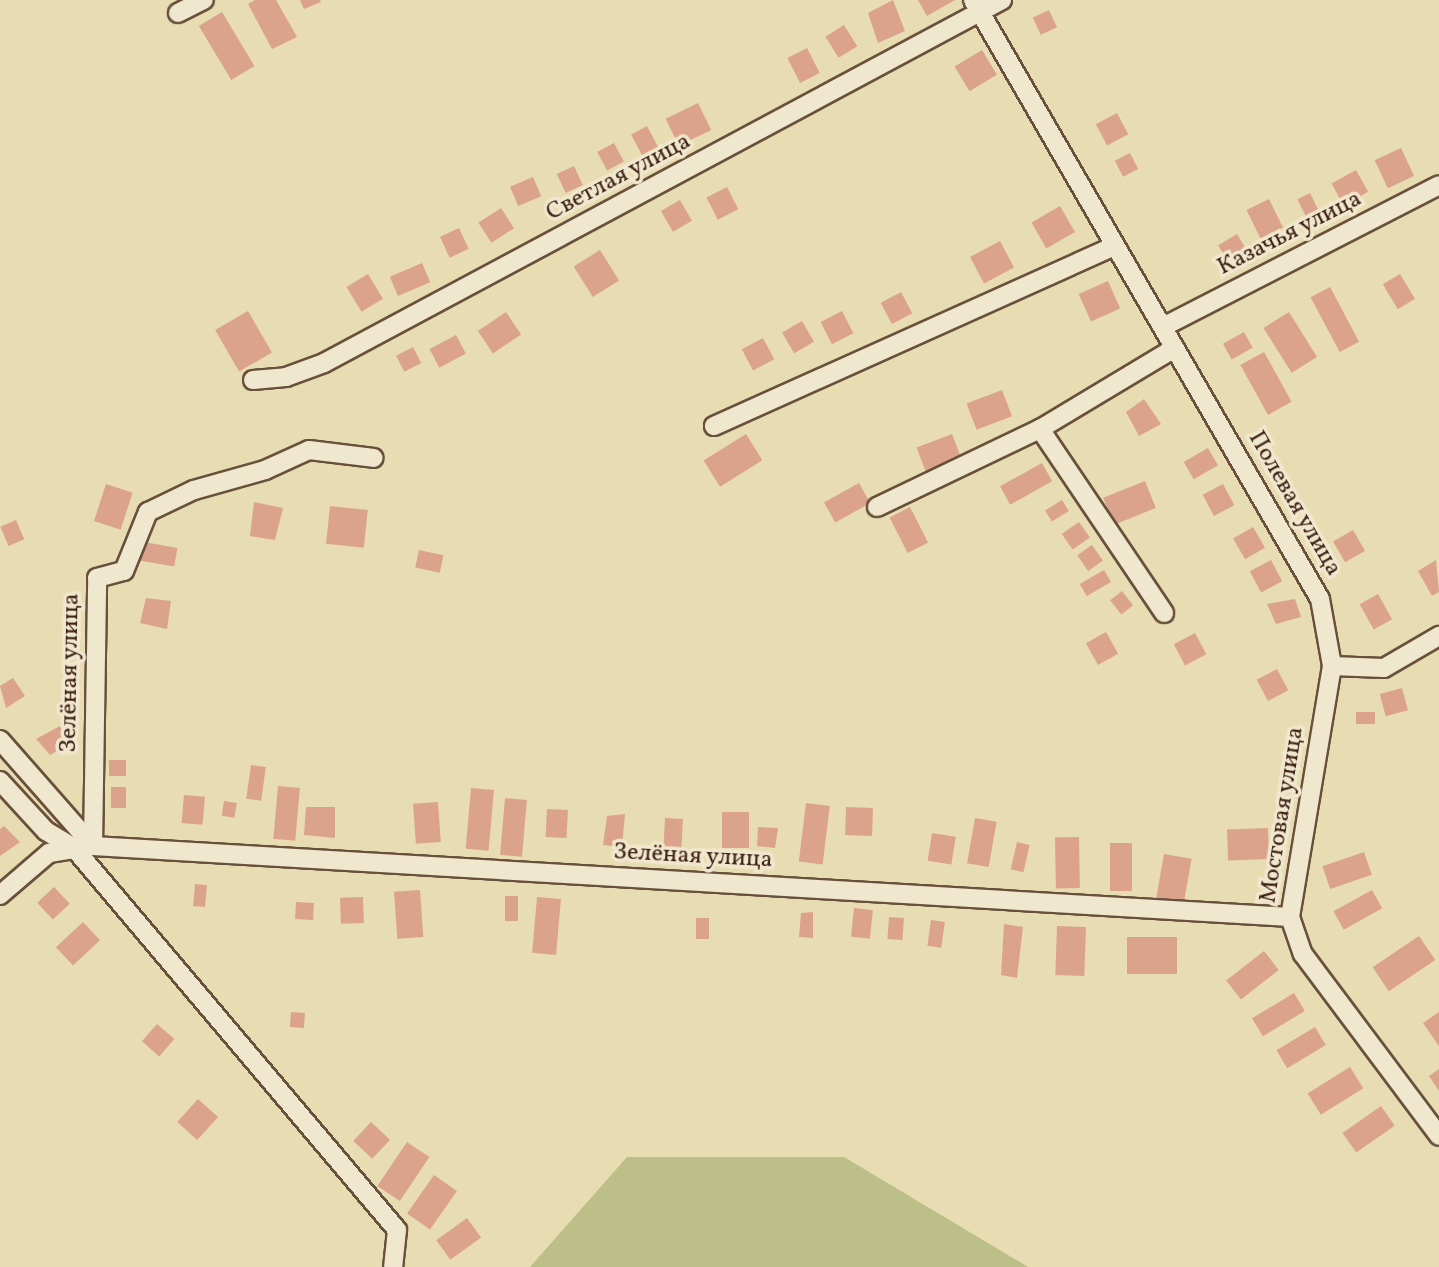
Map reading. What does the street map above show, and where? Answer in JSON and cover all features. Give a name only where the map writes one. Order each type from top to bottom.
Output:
[{"type":"street","points":[[178,13],[204,0]]},
{"type":"street","name":"Светлая улица","points":[[253,380],[286,377],[324,363],[976,6],[1002,0]]},
{"type":"street","name":"Полевая улица","points":[[976,6],[1320,599],[1332,666]]},
{"type":"street","name":"Казачья улица","points":[[1163,327],[1439,185]]},
{"type":"street","points":[[714,426],[1114,246]]},
{"type":"street","points":[[877,507],[1040,429],[1175,348]]},
{"type":"street","points":[[1040,429],[1164,613]]},
{"type":"street","name":"Зелёная улица","points":[[93,846],[97,578],[124,571],[148,512],[194,490],[265,470],[309,450],[374,458]]},
{"type":"street","points":[[1332,666],[1384,668],[1439,636]]},
{"type":"street","name":"Мостовая улица","points":[[1332,666],[1290,916],[1303,954],[1439,1136]]},
{"type":"street","name":"Зелёная улица","points":[[0,740],[93,846]]},
{"type":"street","points":[[0,781],[46,831],[74,848],[397,1230],[393,1267]]},
{"type":"street","name":"Зелёная улица","points":[[0,895],[49,853],[93,846],[1290,916]]},
{"type":"green space","points":[[627,1157],[844,1157],[1028,1267],[530,1267]]},
{"type":"building","points":[[255,0],[276,0],[297,37],[272,49],[248,4]]},
{"type":"building","points":[[300,0],[320,0],[321,2],[304,9]]},
{"type":"building","points":[[893,0],[905,31],[878,43],[868,13]]},
{"type":"building","points":[[918,0],[955,0],[927,16]]},
{"type":"building","points":[[1049,10],[1057,27],[1041,35],[1033,18]]},
{"type":"building","points":[[222,12],[254,66],[231,80],[199,26]]},
{"type":"building","points":[[844,25],[857,46],[839,58],[825,37]]},
{"type":"building","points":[[807,48],[820,73],[800,83],[787,58]]},
{"type":"building","points":[[982,50],[997,75],[970,91],[955,66]]},
{"type":"building","points":[[698,103],[711,130],[679,146],[666,119]]},
{"type":"building","points":[[1117,113],[1128,134],[1107,145],[1096,124]]},
{"type":"building","points":[[647,126],[658,147],[642,156],[631,134]]},
{"type":"building","points":[[614,143],[624,162],[607,170],[597,152]]},
{"type":"building","points":[[1401,148],[1414,176],[1388,188],[1375,160]]},
{"type":"building","points":[[1130,153],[1138,169],[1123,177],[1115,161]]},
{"type":"building","points":[[574,166],[583,185],[566,193],[557,174]]},
{"type":"building","points":[[1356,170],[1368,192],[1344,205],[1332,184]]},
{"type":"building","points":[[533,177],[541,196],[518,206],[510,187]]},
{"type":"building","points":[[727,187],[738,209],[718,220],[707,197]]},
{"type":"building","points":[[1310,193],[1321,215],[1308,222],[1297,199]]},
{"type":"building","points":[[1269,199],[1283,228],[1261,239],[1247,210]]},
{"type":"building","points":[[680,200],[692,221],[673,232],[661,211]]},
{"type":"building","points":[[1060,206],[1075,232],[1046,248],[1031,222]]},
{"type":"building","points":[[501,208],[514,228],[491,243],[478,223]]},
{"type":"building","points":[[459,228],[469,249],[450,258],[440,237]]},
{"type":"building","points":[[1237,234],[1253,261],[1234,272],[1218,245]]},
{"type":"building","points":[[1000,241],[1014,267],[984,283],[970,257]]},
{"type":"building","points":[[600,250],[619,281],[593,297],[574,266]]},
{"type":"building","points":[[422,263],[430,282],[398,296],[390,277]]},
{"type":"building","points":[[368,274],[383,299],[362,312],[347,287]]},
{"type":"building","points":[[1400,274],[1415,299],[1398,309],[1383,284]]},
{"type":"building","points":[[1108,281],[1120,308],[1091,321],[1079,294]]},
{"type":"building","points":[[1330,287],[1359,342],[1340,352],[1311,297]]},
{"type":"building","points":[[901,292],[912,313],[892,324],[881,303]]},
{"type":"building","points":[[248,311],[272,353],[239,372],[215,330]]},
{"type":"building","points":[[842,311],[853,333],[832,344],[821,322]]},
{"type":"building","points":[[506,312],[521,334],[493,353],[478,331]]},
{"type":"building","points":[[1289,312],[1317,357],[1292,373],[1264,328]]},
{"type":"building","points":[[802,321],[814,342],[794,353],[782,332]]},
{"type":"building","points":[[1244,332],[1253,348],[1232,359],[1223,344]]},
{"type":"building","points":[[456,335],[466,354],[439,368],[430,349]]},
{"type":"building","points":[[763,338],[774,359],[753,370],[742,349]]},
{"type":"building","points":[[413,347],[421,363],[404,372],[396,356]]},
{"type":"building","points":[[1264,352],[1292,402],[1268,415],[1240,365]]},
{"type":"building","points":[[1002,390],[1012,416],[977,430],[967,404]]},
{"type":"building","points":[[1144,399],[1161,424],[1139,436],[1126,412]]},
{"type":"building","points":[[746,434],[762,460],[720,487],[704,460]]},
{"type":"building","points":[[952,434],[961,457],[925,471],[917,448]]},
{"type":"building","points":[[1208,448],[1218,465],[1194,479],[1184,462]]},
{"type":"building","points":[[1042,463],[1052,481],[1010,505],[1000,486]]},
{"type":"building","points":[[1145,481],[1156,508],[1114,525],[1103,498]]},
{"type":"building","points":[[859,483],[870,503],[835,523],[824,502]]},
{"type":"building","points":[[106,484],[133,493],[121,530],[94,521]]},
{"type":"building","points":[[1223,484],[1234,505],[1214,516],[1203,495]]},
{"type":"building","points":[[1062,500],[1069,511],[1052,522],[1045,511]]},
{"type":"building","points":[[254,502],[283,508],[275,540],[250,536]]},
{"type":"building","points":[[330,506],[368,510],[364,548],[326,544]]},
{"type":"building","points":[[910,507],[928,543],[908,553],[890,517]]},
{"type":"building","points":[[16,520],[24,539],[9,546],[0,527]]},
{"type":"building","points":[[1079,522],[1090,538],[1073,550],[1062,534]]},
{"type":"building","points":[[1253,527],[1265,548],[1245,559],[1233,538]]},
{"type":"building","points":[[1353,530],[1365,551],[1345,562],[1333,542]]},
{"type":"building","points":[[144,542],[177,548],[174,567],[141,561]]},
{"type":"building","points":[[1092,545],[1103,561],[1088,571],[1077,555]]},
{"type":"building","points":[[419,550],[443,555],[440,573],[415,568]]},
{"type":"building","points":[[1271,560],[1282,581],[1261,592],[1250,571]]},
{"type":"building","points":[[1436,560],[1439,592],[1432,596],[1418,571]]},
{"type":"building","points":[[1104,570],[1111,582],[1087,596],[1080,584]]},
{"type":"building","points":[[1122,591],[1133,605],[1121,614],[1110,600]]},
{"type":"building","points":[[1378,594],[1392,619],[1374,630],[1360,604]]},
{"type":"building","points":[[146,598],[171,601],[167,629],[140,623]]},
{"type":"building","points":[[1295,599],[1301,617],[1276,624],[1267,604]]},
{"type":"building","points":[[1106,632],[1118,654],[1098,665],[1086,643]]},
{"type":"building","points":[[1195,633],[1206,654],[1185,665],[1174,644]]},
{"type":"building","points":[[1277,669],[1288,690],[1268,701],[1257,680]]},
{"type":"building","points":[[13,678],[25,696],[6,708],[0,686]]},
{"type":"building","points":[[1402,688],[1408,710],[1386,716],[1380,694]]},
{"type":"building","points":[[1356,712],[1375,712],[1375,724],[1356,724]]},
{"type":"building","points":[[60,726],[72,743],[50,755],[36,739]]},
{"type":"building","points":[[109,760],[126,760],[126,776],[109,776]]},
{"type":"building","points":[[251,765],[266,767],[261,801],[246,799]]},
{"type":"building","points":[[278,786],[300,788],[295,841],[273,839]]},
{"type":"building","points":[[111,787],[126,787],[126,808],[111,808]]},
{"type":"building","points":[[471,788],[494,790],[489,851],[466,849]]},
{"type":"building","points":[[184,795],[205,797],[202,825],[182,823]]},
{"type":"building","points":[[505,798],[527,800],[522,857],[500,855]]},
{"type":"building","points":[[224,801],[237,803],[234,818],[222,816]]},
{"type":"building","points":[[438,802],[441,842],[416,844],[413,804]]},
{"type":"building","points":[[806,803],[830,806],[823,864],[799,862]]},
{"type":"building","points":[[306,807],[335,807],[335,838],[304,835]]},
{"type":"building","points":[[846,807],[873,808],[872,836],[845,835]]},
{"type":"building","points":[[547,809],[568,810],[567,838],[546,837]]},
{"type":"building","points":[[722,812],[749,812],[749,848],[722,848]]},
{"type":"building","points":[[625,814],[622,847],[603,845],[607,816]]},
{"type":"building","points":[[665,818],[683,819],[681,856],[663,855]]},
{"type":"building","points":[[975,818],[997,822],[989,867],[967,863]]},
{"type":"building","points":[[4,826],[20,842],[0,856],[0,829]]},
{"type":"building","points":[[758,827],[778,828],[775,848],[757,846]]},
{"type":"building","points":[[1268,828],[1269,859],[1228,860],[1227,829]]},
{"type":"building","points":[[932,833],[956,837],[951,864],[928,861]]},
{"type":"building","points":[[1055,837],[1079,837],[1080,888],[1056,888]]},
{"type":"building","points":[[1017,842],[1030,845],[1023,872],[1011,869]]},
{"type":"building","points":[[1110,843],[1132,843],[1132,891],[1110,891]]},
{"type":"building","points":[[1364,852],[1372,875],[1330,889],[1322,866]]},
{"type":"building","points":[[1164,854],[1192,859],[1184,903],[1156,898]]},
{"type":"building","points":[[195,884],[207,885],[205,907],[193,906]]},
{"type":"building","points":[[54,887],[70,904],[53,920],[37,903]]},
{"type":"building","points":[[420,890],[423,937],[397,939],[394,892]]},
{"type":"building","points":[[1372,890],[1382,908],[1344,930],[1334,911]]},
{"type":"building","points":[[505,896],[518,896],[518,921],[505,921]]},
{"type":"building","points":[[363,897],[364,923],[341,924],[340,898]]},
{"type":"building","points":[[537,897],[561,899],[556,955],[532,953]]},
{"type":"building","points":[[296,902],[314,903],[313,920],[295,919]]},
{"type":"building","points":[[854,908],[873,910],[870,939],[851,937]]},
{"type":"building","points":[[813,912],[813,938],[799,937],[801,913]]},
{"type":"building","points":[[889,917],[904,918],[902,940],[887,939]]},
{"type":"building","points":[[696,918],[709,918],[709,939],[696,939]]},
{"type":"building","points":[[931,920],[945,922],[941,948],[927,946]]},
{"type":"building","points":[[83,922],[100,940],[73,966],[56,947]]},
{"type":"building","points":[[1004,924],[1023,927],[1017,978],[1001,975]]},
{"type":"building","points":[[1057,926],[1086,927],[1084,976],[1055,975]]},
{"type":"building","points":[[1419,936],[1435,960],[1389,991],[1373,967]]},
{"type":"building","points":[[1127,937],[1177,937],[1177,974],[1127,974]]},
{"type":"building","points":[[1264,951],[1279,970],[1241,999],[1226,981]]},
{"type":"building","points":[[1294,993],[1305,1011],[1263,1036],[1252,1018]]},
{"type":"building","points":[[291,1012],[305,1013],[304,1028],[290,1027]]},
{"type":"building","points":[[1439,1012],[1439,1046],[1423,1023]]},
{"type":"building","points":[[157,1024],[174,1039],[159,1056],[142,1041]]},
{"type":"building","points":[[1315,1027],[1326,1045],[1287,1068],[1276,1050]]},
{"type":"building","points":[[1350,1067],[1363,1088],[1321,1115],[1308,1093]]},
{"type":"building","points":[[1439,1069],[1439,1091],[1429,1076]]},
{"type":"building","points":[[198,1099],[218,1117],[197,1140],[177,1122]]},
{"type":"building","points":[[1381,1106],[1395,1126],[1356,1153],[1342,1133]]},
{"type":"building","points":[[371,1122],[390,1140],[372,1159],[353,1141]]},
{"type":"building","points":[[407,1142],[429,1157],[400,1201],[377,1186]]},
{"type":"building","points":[[434,1175],[457,1191],[430,1230],[407,1214]]},
{"type":"building","points":[[467,1218],[481,1237],[450,1260],[436,1240]]}]
